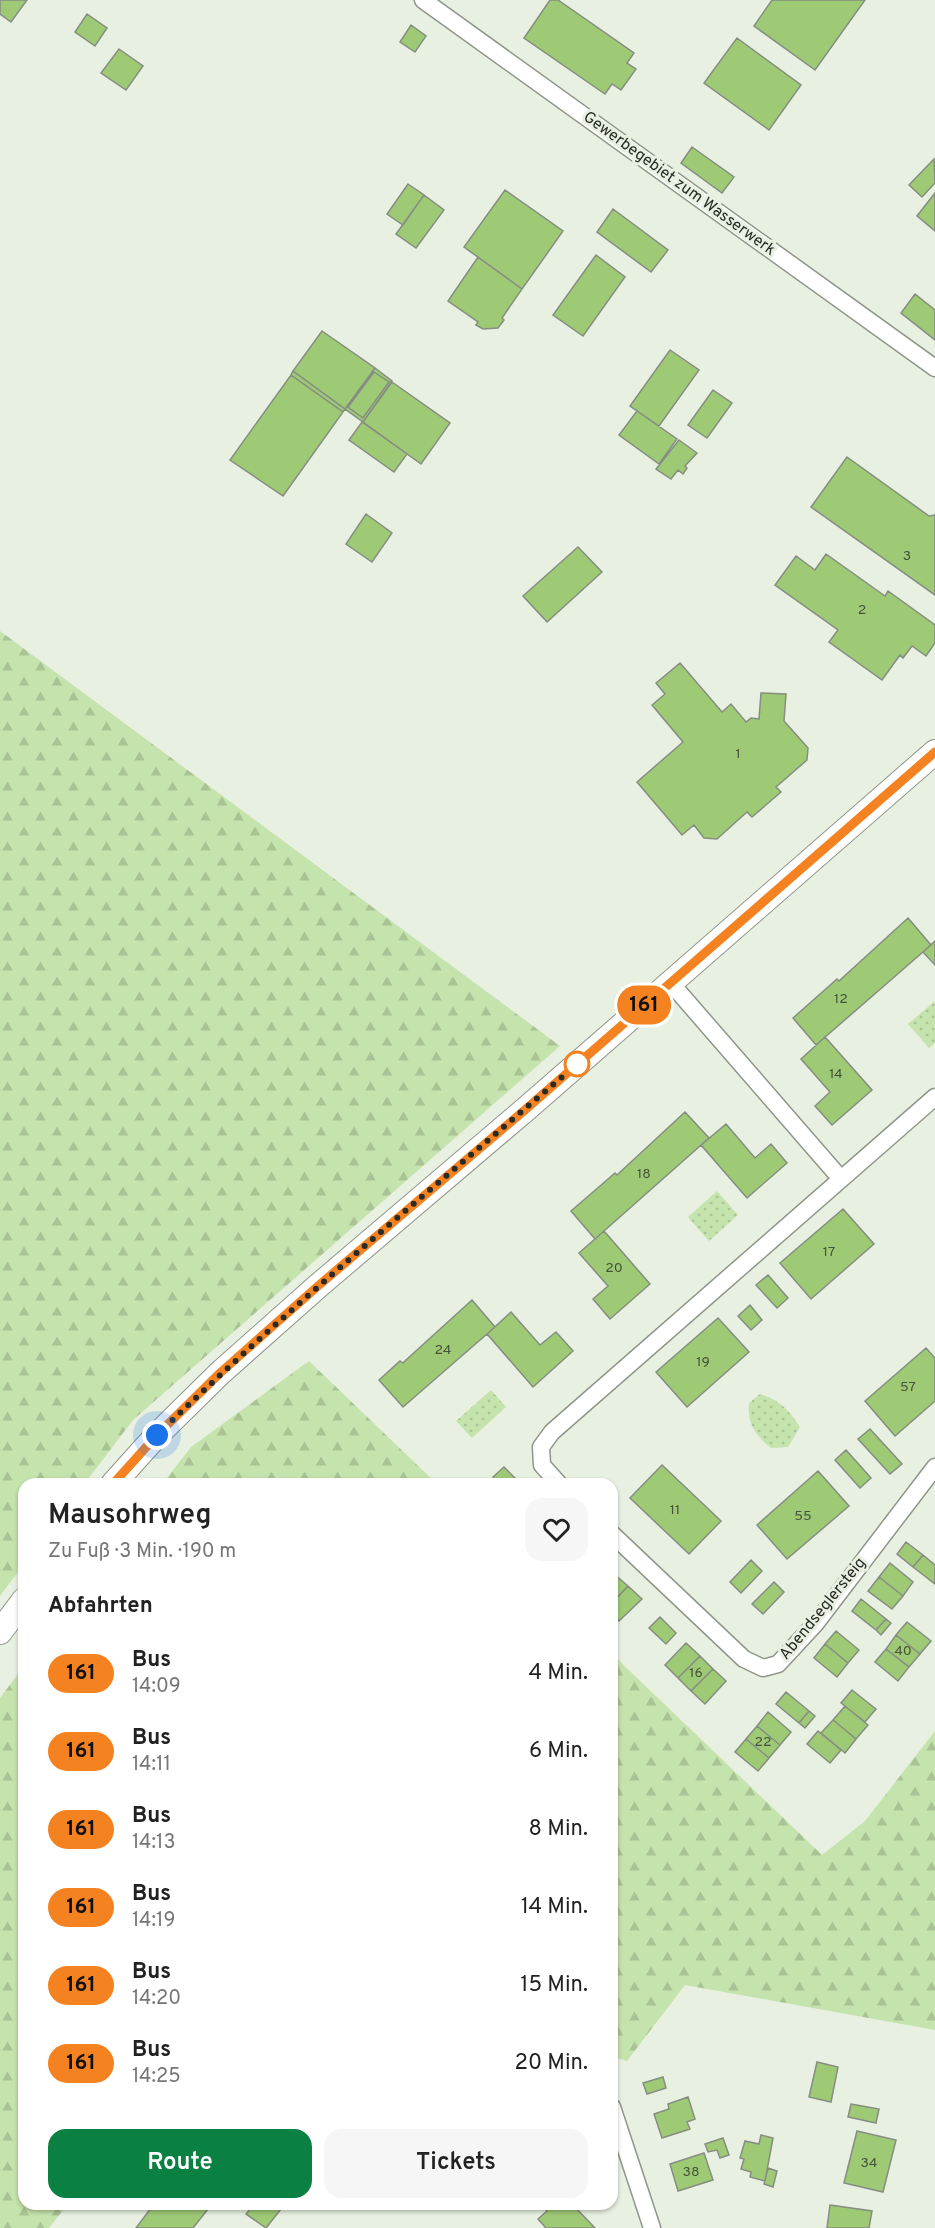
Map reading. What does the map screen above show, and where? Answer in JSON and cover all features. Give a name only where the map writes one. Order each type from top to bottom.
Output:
[{"type":"main road","points":[[118,1478],[157,1435],[220,1373],[935,752]]},
{"type":"main road","points":[[0,1632],[18,1608]]},
{"type":"street","name":"Gewerbegebiet zum Wasserwerk","points":[[423,0],[935,368]]},
{"type":"street","points":[[670,982],[841,1179]]},
{"type":"street","points":[[554,1478],[542,1465],[541,1447],[552,1432],[935,1097]]},
{"type":"street","name":"Abendseglersteig","points":[[618,1540],[744,1659],[763,1668],[778,1664],[816,1623],[935,1467]]},
{"type":"street","points":[[618,2125],[652,2228]]},
{"type":"green space","points":[[0,631],[560,1046],[133,1420],[89,1478],[18,1478],[18,1572],[0,1596]]},
{"type":"green space","points":[[935,1001],[935,1043],[929,1048],[908,1024]]},
{"type":"green space","points":[[717,1191],[738,1215],[709,1241],[688,1217]]},
{"type":"green space","points":[[309,1361],[431,1478],[167,1478],[191,1447]]},
{"type":"green space","points":[[491,1390],[506,1407],[472,1438],[456,1421]]},
{"type":"green space","points":[[760,1394],[783,1406],[800,1427],[788,1447],[771,1448],[754,1429],[749,1417],[749,1403]]},
{"type":"green space","points":[[618,1660],[822,1855],[865,1821],[935,1731],[935,2030],[685,1985],[627,2061],[618,2058]]},
{"type":"green space","points":[[18,1674],[18,2210],[63,2210],[49,2228],[0,2228],[0,1698]]},
{"type":"building","points":[[0,0],[27,0],[11,22],[0,14]]},
{"type":"building","points":[[550,0],[558,0],[634,53],[627,63],[636,69],[621,90],[612,84],[605,94],[524,38]]},
{"type":"building","points":[[772,0],[865,0],[815,70],[754,26]]},
{"type":"building","points":[[87,14],[107,28],[95,46],[75,32]]},
{"type":"building","points":[[411,25],[426,36],[415,52],[400,42]]},
{"type":"building","points":[[737,38],[801,85],[769,130],[704,83]]},
{"type":"building","points":[[119,49],[143,66],[126,90],[101,73]]},
{"type":"building","points":[[692,147],[734,177],[722,193],[681,163]]},
{"type":"building","points":[[934,159],[935,183],[922,197],[909,185]]},
{"type":"building","points":[[408,184],[424,195],[403,225],[387,214]]},
{"type":"building","points":[[505,190],[563,231],[522,289],[464,247]]},
{"type":"building","points":[[935,193],[935,231],[917,216]]},
{"type":"building","points":[[424,195],[444,210],[416,248],[396,234]]},
{"type":"building","points":[[613,209],[668,250],[651,272],[597,232]]},
{"type":"building","points":[[596,255],[625,277],[583,336],[553,315]]},
{"type":"building","points":[[478,257],[522,289],[502,318],[504,320],[498,328],[483,329],[476,325],[478,322],[448,301]]},
{"type":"building","points":[[915,294],[935,310],[935,340],[901,313]]},
{"type":"building","points":[[322,331],[375,368],[345,409],[293,371]]},
{"type":"building","points":[[670,350],[699,370],[659,426],[630,406]]},
{"type":"building","points":[[375,368],[392,381],[363,422],[345,409]]},
{"type":"building","points":[[293,371],[345,409],[343,412],[291,375]]},
{"type":"building","points":[[374,372],[389,382],[363,418],[348,407]]},
{"type":"building","points":[[291,375],[343,412],[283,496],[230,460]]},
{"type":"building","points":[[392,382],[450,423],[421,464],[363,422]]},
{"type":"building","points":[[713,390],[732,403],[707,438],[688,425]]},
{"type":"building","points":[[637,411],[677,439],[659,464],[619,435]]},
{"type":"building","points":[[362,422],[407,454],[394,472],[349,440]]},
{"type":"building","points":[[679,440],[697,453],[685,466],[687,468],[683,474],[678,470],[671,479],[656,469]]},
{"type":"building","points":[[847,457],[929,516],[935,515],[935,595],[811,507]]},
{"type":"building","points":[[366,514],[392,533],[372,562],[346,544]]},
{"type":"building","points":[[578,547],[602,572],[547,622],[523,596]]},
{"type":"building","points":[[826,554],[885,596],[888,591],[935,625],[935,643],[926,656],[912,646],[903,658],[900,655],[882,680],[829,642],[838,630],[775,585],[796,556],[815,570]]},
{"type":"building","points":[[680,663],[722,712],[731,704],[746,722],[751,718],[759,719],[761,693],[786,694],[784,721],[808,748],[807,760],[776,787],[781,792],[752,817],[747,812],[717,839],[704,838],[694,825],[682,835],[637,782],[683,742],[652,705],[665,694],[656,683]]},
{"type":"building","points":[[908,918],[931,945],[816,1045],[793,1018],[837,979],[839,981]]},
{"type":"building","points":[[935,941],[935,965],[923,952]]},
{"type":"building","points":[[825,1037],[872,1090],[832,1125],[815,1106],[830,1092],[801,1059]]},
{"type":"building","points":[[685,1112],[709,1138],[595,1239],[571,1211],[615,1173],[617,1175]]},
{"type":"building","points":[[726,1124],[755,1158],[771,1144],[787,1163],[747,1198],[701,1145]]},
{"type":"building","points":[[843,1209],[874,1244],[811,1299],[780,1263]]},
{"type":"building","points":[[604,1231],[650,1284],[610,1319],[593,1299],[608,1286],[579,1253]]},
{"type":"building","points":[[768,1275],[788,1298],[777,1308],[756,1285]]},
{"type":"building","points":[[472,1300],[495,1327],[403,1407],[379,1380],[400,1361],[403,1363]]},
{"type":"building","points":[[750,1305],[762,1320],[751,1330],[738,1316]]},
{"type":"building","points":[[511,1312],[540,1345],[556,1332],[573,1351],[533,1387],[487,1334]]},
{"type":"building","points":[[718,1318],[749,1352],[687,1407],[656,1372]]},
{"type":"building","points":[[926,1348],[935,1358],[935,1401],[895,1436],[865,1401]]},
{"type":"building","points":[[870,1429],[902,1464],[890,1474],[858,1439]]},
{"type":"building","points":[[846,1450],[871,1478],[860,1488],[835,1460]]},
{"type":"building","points":[[662,1465],[721,1521],[689,1554],[630,1498]]},
{"type":"building","points":[[504,1467],[515,1478],[494,1478]]},
{"type":"building","points":[[818,1471],[849,1506],[787,1559],[757,1525]]},
{"type":"building","points":[[906,1542],[923,1555],[913,1567],[897,1554]]},
{"type":"building","points":[[923,1555],[935,1565],[935,1584],[913,1567]]},
{"type":"building","points":[[751,1560],[762,1571],[741,1593],[730,1582]]},
{"type":"building","points":[[890,1563],[913,1582],[903,1596],[879,1577]]},
{"type":"building","points":[[618,1577],[628,1586],[618,1597]]},
{"type":"building","points":[[879,1577],[903,1596],[892,1609],[868,1591]]},
{"type":"building","points":[[774,1582],[784,1592],[763,1614],[752,1604]]},
{"type":"building","points":[[628,1586],[642,1599],[619,1621],[618,1620],[618,1597]]},
{"type":"building","points":[[861,1599],[886,1619],[876,1630],[852,1611]]},
{"type":"building","points":[[660,1617],[676,1633],[666,1644],[649,1628]]},
{"type":"building","points":[[886,1619],[891,1623],[881,1635],[876,1630]]},
{"type":"building","points":[[907,1622],[931,1641],[920,1654],[896,1635]]},
{"type":"building","points":[[836,1631],[859,1650],[848,1663],[825,1644]]},
{"type":"building","points":[[896,1635],[920,1654],[909,1667],[886,1649]]},
{"type":"building","points":[[686,1643],[700,1656],[678,1678],[665,1665]]},
{"type":"building","points":[[825,1644],[848,1663],[837,1677],[814,1658]]},
{"type":"building","points":[[886,1649],[909,1667],[898,1681],[875,1662]]},
{"type":"building","points":[[700,1656],[713,1669],[691,1691],[678,1678]]},
{"type":"building","points":[[713,1669],[726,1681],[705,1704],[691,1691]]},
{"type":"building","points":[[852,1690],[876,1709],[865,1722],[841,1703]]},
{"type":"building","points":[[786,1692],[809,1711],[799,1723],[776,1704]]},
{"type":"building","points":[[845,1706],[868,1725],[856,1739],[833,1720]]},
{"type":"building","points":[[809,1711],[815,1716],[805,1728],[799,1723]]},
{"type":"building","points":[[768,1712],[791,1732],[780,1745],[757,1726]]},
{"type":"building","points":[[833,1720],[856,1739],[845,1753],[821,1733]]},
{"type":"building","points":[[757,1726],[780,1745],[769,1758],[746,1739]]},
{"type":"building","points":[[818,1731],[841,1750],[830,1763],[807,1744]]},
{"type":"building","points":[[746,1739],[769,1758],[758,1771],[735,1752]]},
{"type":"building","points":[[817,2062],[838,2067],[831,2102],[809,2097]]},
{"type":"building","points":[[663,2077],[666,2088],[647,2094],[643,2083]]},
{"type":"building","points":[[688,2097],[695,2119],[687,2122],[690,2129],[662,2138],[654,2114],[669,2109],[668,2104]]},
{"type":"building","points":[[851,2104],[879,2109],[876,2123],[848,2117]]},
{"type":"building","points":[[857,2131],[896,2140],[883,2192],[844,2183]]},
{"type":"building","points":[[761,2135],[773,2138],[765,2181],[750,2177],[751,2172],[741,2169],[744,2159],[740,2158],[745,2141],[759,2144]]},
{"type":"building","points":[[723,2138],[729,2155],[720,2158],[717,2150],[708,2152],[705,2144]]},
{"type":"building","points":[[704,2153],[713,2180],[678,2191],[670,2164]]},
{"type":"building","points":[[768,2168],[777,2171],[773,2187],[764,2184]]},
{"type":"building","points":[[830,2205],[872,2211],[869,2228],[827,2228]]},
{"type":"building","points":[[150,2210],[207,2210],[193,2228],[136,2228]]},
{"type":"building","points":[[249,2210],[280,2210],[266,2228],[246,2214]]},
{"type":"building","points":[[578,2210],[595,2228],[546,2228],[538,2219],[547,2211]]},
{"type":"bus line","name":"161","points":[[118,1478],[157,1435],[220,1373],[935,752]]},
{"type":"route","points":[[157,1435],[220,1373],[318,1286],[583,1059],[577,1064]]}]
